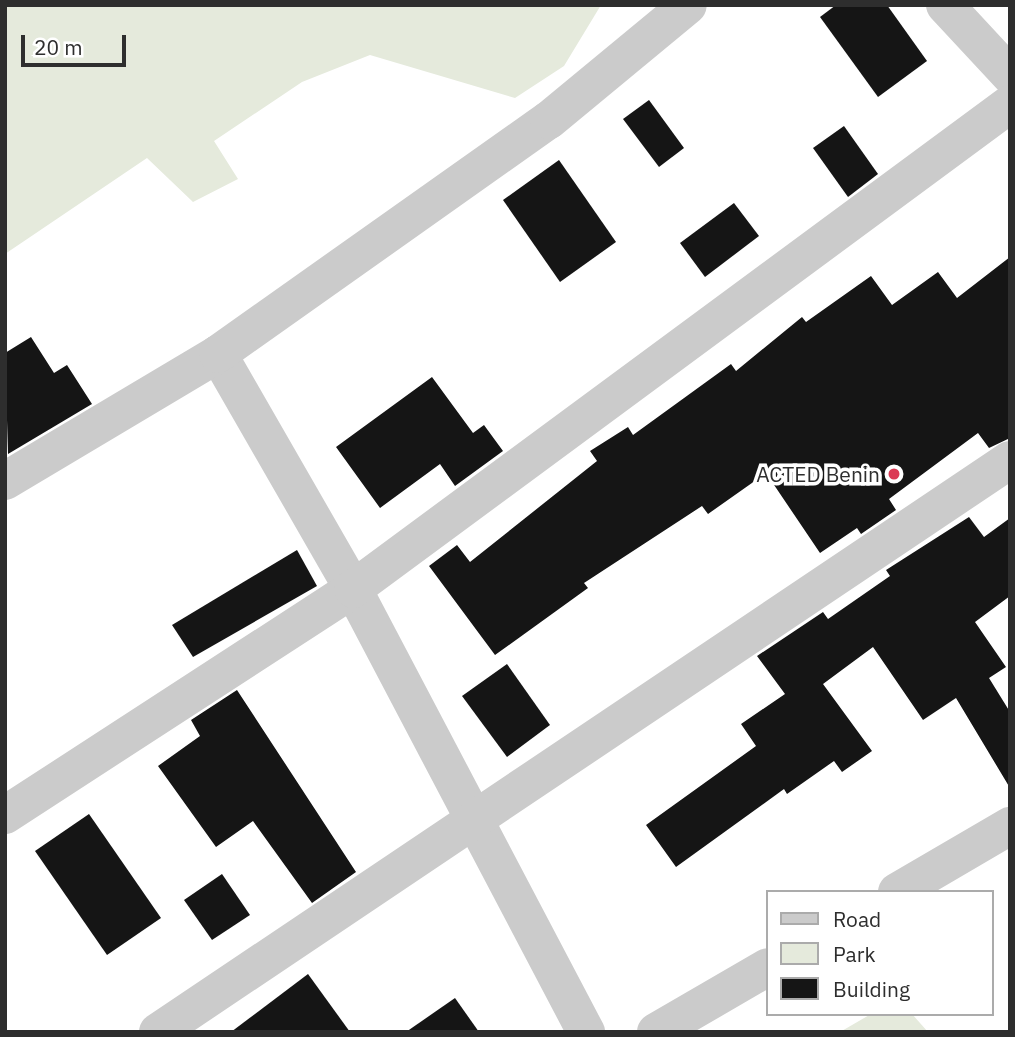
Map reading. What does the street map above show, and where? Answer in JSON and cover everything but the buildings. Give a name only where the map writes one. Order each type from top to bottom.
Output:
[{"type":"street","points":[[5,481],[218,354],[549,120],[688,5]]},
{"type":"street","points":[[5,815],[353,589],[1008,77],[945,5]]},
{"type":"street","points":[[218,354],[353,589],[473,822],[586,1032]]},
{"type":"street","points":[[158,1032],[1010,460]]},
{"type":"street","points":[[900,890],[1010,826]]},
{"type":"street","points":[[656,1032],[766,968]]},
{"type":"green space","points":[[5,5],[601,5],[564,66],[515,98],[370,55],[302,82],[214,141],[238,179],[193,202],[147,158],[5,254]]},
{"type":"green space","points":[[868,1016],[914,1016],[928,1032],[840,1032]]},
{"type":"place","name":"ACTED Benin","points":[[894,474]]}]
